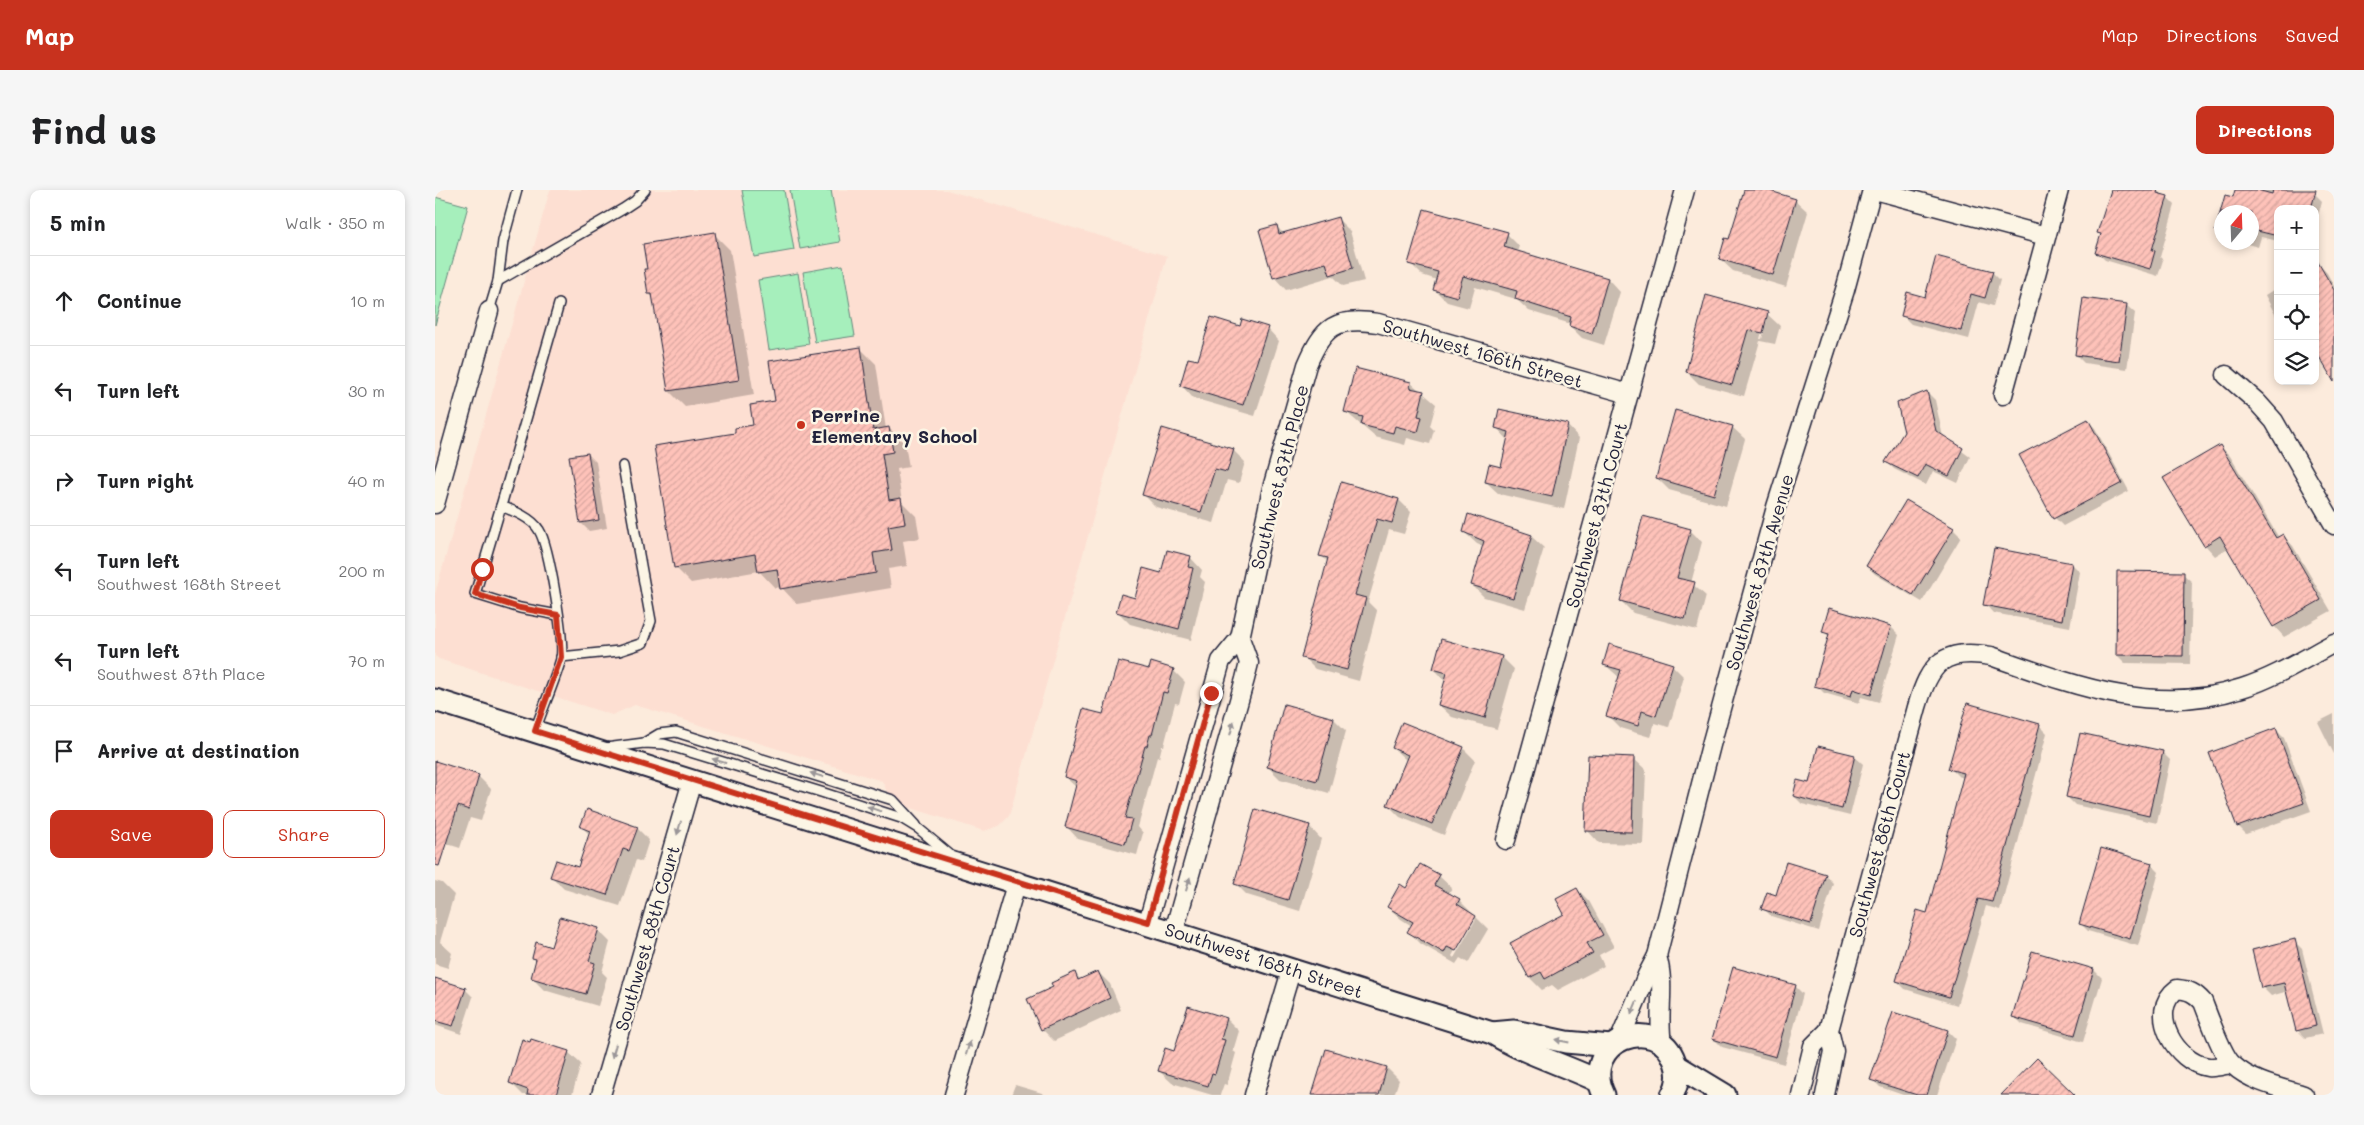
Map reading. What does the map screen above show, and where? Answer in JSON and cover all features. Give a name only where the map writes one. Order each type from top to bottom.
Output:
[{"type":"street","name":"Southwest 87th Court","points":[[1506,840],[1685,190]]},
{"type":"street","name":"Southwest 87th Avenue","points":[[1615,1043],[1657,956],[1711,745],[1776,507],[1845,290],[1872,190]]},
{"type":"street","points":[[1875,190],[2046,236]]},
{"type":"street","points":[[2003,395],[2059,190]]},
{"type":"street","points":[[435,504],[489,311]]},
{"type":"street","name":"Southwest 166th Street","points":[[1336,324],[1350,320],[1378,323],[1629,394]]},
{"type":"street","name":"Southwest 87th Place","points":[[1148,922],[1221,661],[1240,638],[1273,488],[1307,365],[1313,350],[1324,334],[1336,324]]},
{"type":"street","points":[[2226,375],[2257,402],[2274,421],[2334,525]]},
{"type":"street","points":[[1174,931],[1249,663],[1240,638]]},
{"type":"street","name":"Southwest 86th Court","points":[[1825,1095],[1834,1051],[1829,1030],[1917,707],[1928,676],[1939,663],[1962,653],[1991,656],[2102,693],[2142,699],[2180,700],[2241,689],[2297,664],[2334,643]]},
{"type":"street","name":"Southwest 168th Street","points":[[435,700],[891,844],[959,863],[1148,922],[1291,971],[1492,1033],[1510,1044],[1560,1063],[1601,1088]]},
{"type":"street","name":"Southwest 88th Court","points":[[601,1095],[693,781]]},
{"type":"street","points":[[954,1095],[1017,881]]},
{"type":"street","name":"Southwest 87th Avenue","points":[[1657,956],[1663,975],[1659,1016],[1662,1044]]},
{"type":"street","points":[[1254,1095],[1291,971]]},
{"type":"street","points":[[2231,1064],[2208,1067],[2185,1055],[2170,1038],[2165,1027],[2164,1003],[2169,995],[2177,989],[2189,990],[2195,993],[2203,1002],[2231,1064],[2244,1073],[2268,1084],[2304,1095]]},
{"type":"street","name":"Southwest 86th Court","points":[[1801,1095],[1813,1046],[1829,1030]]},
{"type":"street","name":"Southwest 168th Street","points":[[1492,1033],[1514,1031],[1566,1042],[1615,1043],[1641,1035],[1662,1044]]},
{"type":"street","points":[[1601,1088],[1599,1065],[1604,1054],[1615,1043]]},
{"type":"street","points":[[1662,1044],[1669,1050],[1677,1066],[1677,1080],[1672,1095]]},
{"type":"street","points":[[1677,1066],[1725,1095]]},
{"type":"lane","points":[[489,311],[498,281],[503,241],[517,190]]},
{"type":"lane","points":[[498,281],[623,209],[635,201],[645,190]]},
{"type":"lane","points":[[558,615],[520,608],[475,594],[559,304]]},
{"type":"lane","points":[[561,657],[619,651],[643,643],[651,621],[623,466]]},
{"type":"lane","points":[[501,506],[521,514],[539,530],[552,574],[558,615],[561,657],[535,731]]},
{"type":"lane","points":[[643,743],[659,734],[676,732],[893,800],[919,829],[959,863]]},
{"type":"lane","points":[[591,749],[643,743],[664,744],[901,818],[919,829]]},
{"type":"shaded area","name":"Perrine Elementary School","points":[[550,190],[947,190],[1167,256],[1009,816],[999,826],[984,831],[892,802],[882,781],[635,705],[612,715],[439,659],[435,656],[435,594]]},
{"type":"green space","points":[[742,190],[784,190],[794,250],[754,257]]},
{"type":"green space","points":[[790,190],[831,190],[840,242],[800,249]]},
{"type":"green space","points":[[435,197],[468,206],[435,325]]},
{"type":"green space","points":[[843,265],[855,336],[815,342],[803,272]]},
{"type":"green space","points":[[798,273],[809,344],[769,350],[758,280]]},
{"type":"building","points":[[1744,190],[1767,190],[1796,199],[1773,275],[1719,259],[1725,238],[1729,239]]},
{"type":"building","points":[[2111,190],[2158,190],[2157,193],[2168,196],[2152,250],[2155,251],[2150,269],[2095,253],[2101,234],[2097,233]]},
{"type":"building","points":[[2235,190],[2257,190],[2272,194],[2273,190],[2316,190],[2312,205],[2274,205],[2274,235],[2259,231],[2259,205],[2222,205],[2225,195],[2233,197]]},
{"type":"building","points":[[1424,209],[1508,232],[1504,247],[1608,278],[1592,334],[1569,326],[1571,317],[1515,299],[1517,291],[1463,276],[1457,297],[1433,290],[1438,272],[1408,264]]},
{"type":"building","points":[[1338,217],[1353,268],[1330,275],[1326,263],[1273,278],[1259,230],[1277,225],[1279,234]]},
{"type":"building","points":[[715,232],[739,380],[668,391],[652,294],[648,294],[643,244]]},
{"type":"building","points":[[1936,256],[1993,271],[1985,298],[1971,294],[1961,331],[1901,316],[1907,292],[1925,297]]},
{"type":"building","points":[[2319,264],[2334,290],[2334,382],[2319,357]]},
{"type":"building","points":[[1706,295],[1768,312],[1763,333],[1748,330],[1732,385],[1686,372]]},
{"type":"building","points":[[2083,298],[2127,304],[2119,361],[2075,355]]},
{"type":"building","points":[[1211,317],[1240,326],[1242,319],[1268,327],[1243,405],[1180,386],[1188,358],[1198,360]]},
{"type":"building","points":[[861,347],[873,430],[889,427],[893,452],[882,454],[889,500],[901,498],[905,523],[888,526],[892,550],[873,553],[876,573],[780,589],[777,569],[758,572],[755,554],[674,568],[654,446],[735,433],[735,428],[753,425],[750,405],[775,401],[769,361]]},
{"type":"building","points":[[1355,368],[1411,382],[1410,388],[1424,391],[1418,416],[1422,417],[1418,432],[1395,426],[1393,433],[1361,425],[1363,417],[1344,412]]},
{"type":"building","points":[[1927,391],[1936,431],[1963,448],[1949,476],[1925,464],[1918,478],[1885,462],[1904,432],[1897,403]]},
{"type":"building","points":[[1499,409],[1568,424],[1552,497],[1485,482],[1489,464],[1501,467],[1509,432],[1495,428]]},
{"type":"building","points":[[1675,410],[1733,426],[1714,495],[1656,478]]},
{"type":"building","points":[[2088,419],[2122,483],[2053,519],[2019,455]]},
{"type":"building","points":[[1162,428],[1234,449],[1227,472],[1215,469],[1201,512],[1142,495]]},
{"type":"building","points":[[2220,445],[2276,538],[2283,534],[2321,600],[2273,627],[2220,536],[2204,546],[2163,478]]},
{"type":"building","points":[[588,453],[599,520],[580,523],[569,456]]},
{"type":"building","points":[[1341,482],[1399,499],[1392,523],[1377,519],[1355,595],[1366,598],[1347,670],[1301,658],[1328,558],[1319,556]]},
{"type":"building","points":[[1906,500],[1954,528],[1913,595],[1866,566]]},
{"type":"building","points":[[1468,514],[1532,535],[1513,598],[1471,585],[1484,541],[1463,532]]},
{"type":"building","points":[[1643,516],[1691,529],[1677,578],[1695,582],[1685,619],[1620,601]]},
{"type":"building","points":[[1994,548],[2072,563],[2062,620],[1983,605]]},
{"type":"building","points":[[1167,550],[1191,556],[1188,567],[1193,568],[1179,629],[1116,612],[1121,594],[1135,598],[1143,568],[1161,573]]},
{"type":"building","points":[[2117,571],[2184,572],[2183,656],[2116,655]]},
{"type":"building","points":[[1829,608],[1891,626],[1871,695],[1853,689],[1851,696],[1814,686],[1829,634],[1822,632]]},
{"type":"building","points":[[1441,639],[1502,656],[1485,718],[1438,705],[1447,673],[1433,669]]},
{"type":"building","points":[[1609,644],[1673,664],[1656,716],[1642,711],[1638,726],[1606,716],[1621,670],[1603,665]]},
{"type":"building","points":[[1118,661],[1149,669],[1151,662],[1174,669],[1167,693],[1163,692],[1152,735],[1150,735],[1147,746],[1145,746],[1125,818],[1132,819],[1125,844],[1065,827],[1077,781],[1064,777],[1083,709],[1103,714]]},
{"type":"building","points":[[1967,703],[2040,724],[1992,902],[1978,899],[1949,997],[1896,981],[1917,910],[1927,913],[1964,773],[1948,769]]},
{"type":"building","points":[[1284,704],[1334,718],[1317,781],[1267,767]]},
{"type":"building","points":[[1402,722],[1464,747],[1432,824],[1387,805],[1408,755],[1392,748]]},
{"type":"building","points":[[2276,728],[2304,803],[2237,827],[2209,753]]},
{"type":"building","points":[[2080,733],[2163,751],[2149,816],[2066,797]]},
{"type":"building","points":[[1818,746],[1855,755],[1842,809],[1793,796],[1797,780],[1809,783]]},
{"type":"building","points":[[1588,755],[1634,757],[1632,832],[1585,831]]},
{"type":"building","points":[[435,761],[479,775],[469,810],[458,806],[439,866],[435,865]]},
{"type":"building","points":[[587,809],[638,827],[629,851],[623,849],[607,895],[550,877],[556,860],[578,867],[590,831],[580,827]]},
{"type":"building","points":[[1255,809],[1310,825],[1288,900],[1234,884]]},
{"type":"building","points":[[2101,848],[2152,863],[2130,939],[2079,924]]},
{"type":"building","points":[[1786,862],[1826,874],[1811,924],[1761,909],[1767,892],[1776,895]]},
{"type":"building","points":[[1420,864],[1440,875],[1434,885],[1460,899],[1457,904],[1476,916],[1456,951],[1447,947],[1444,953],[1407,932],[1413,922],[1387,907],[1400,884],[1406,888]]},
{"type":"building","points":[[1577,888],[1603,935],[1587,943],[1593,953],[1545,979],[1541,972],[1529,978],[1510,943],[1564,914],[1556,899]]},
{"type":"building","points":[[560,917],[599,928],[589,961],[595,963],[586,994],[531,978],[536,959],[532,958],[536,942],[551,947]]},
{"type":"building","points":[[2295,939],[2316,1026],[2296,1031],[2284,983],[2261,988],[2252,950]]},
{"type":"building","points":[[2032,951],[2094,969],[2075,1035],[2012,1017]]},
{"type":"building","points":[[1733,967],[1796,985],[1776,1057],[1712,1039]]},
{"type":"building","points":[[1098,971],[1110,998],[1041,1030],[1027,999],[1053,987],[1051,983],[1075,972],[1078,980]]},
{"type":"building","points":[[435,978],[466,988],[453,1026],[435,1021]]},
{"type":"building","points":[[1188,1006],[1227,1018],[1221,1039],[1225,1040],[1215,1074],[1212,1073],[1208,1086],[1158,1071],[1165,1048],[1174,1051]]},
{"type":"building","points":[[1893,1012],[1948,1030],[1927,1095],[1917,1095],[1870,1080]]},
{"type":"building","points":[[522,1039],[530,1042],[531,1039],[569,1051],[556,1095],[527,1095],[528,1090],[509,1083]]},
{"type":"building","points":[[1326,1049],[1387,1067],[1379,1095],[1312,1095]]},
{"type":"building","points":[[2037,1058],[2075,1095],[2001,1095]]},
{"type":"place","name":"Perrine Elementary School","points":[[801,425]]},
{"type":"route","points":[[482,569],[475,594],[520,608],[558,615],[561,657],[535,731],[891,844],[959,863],[1148,922],[1211,693]]}]
